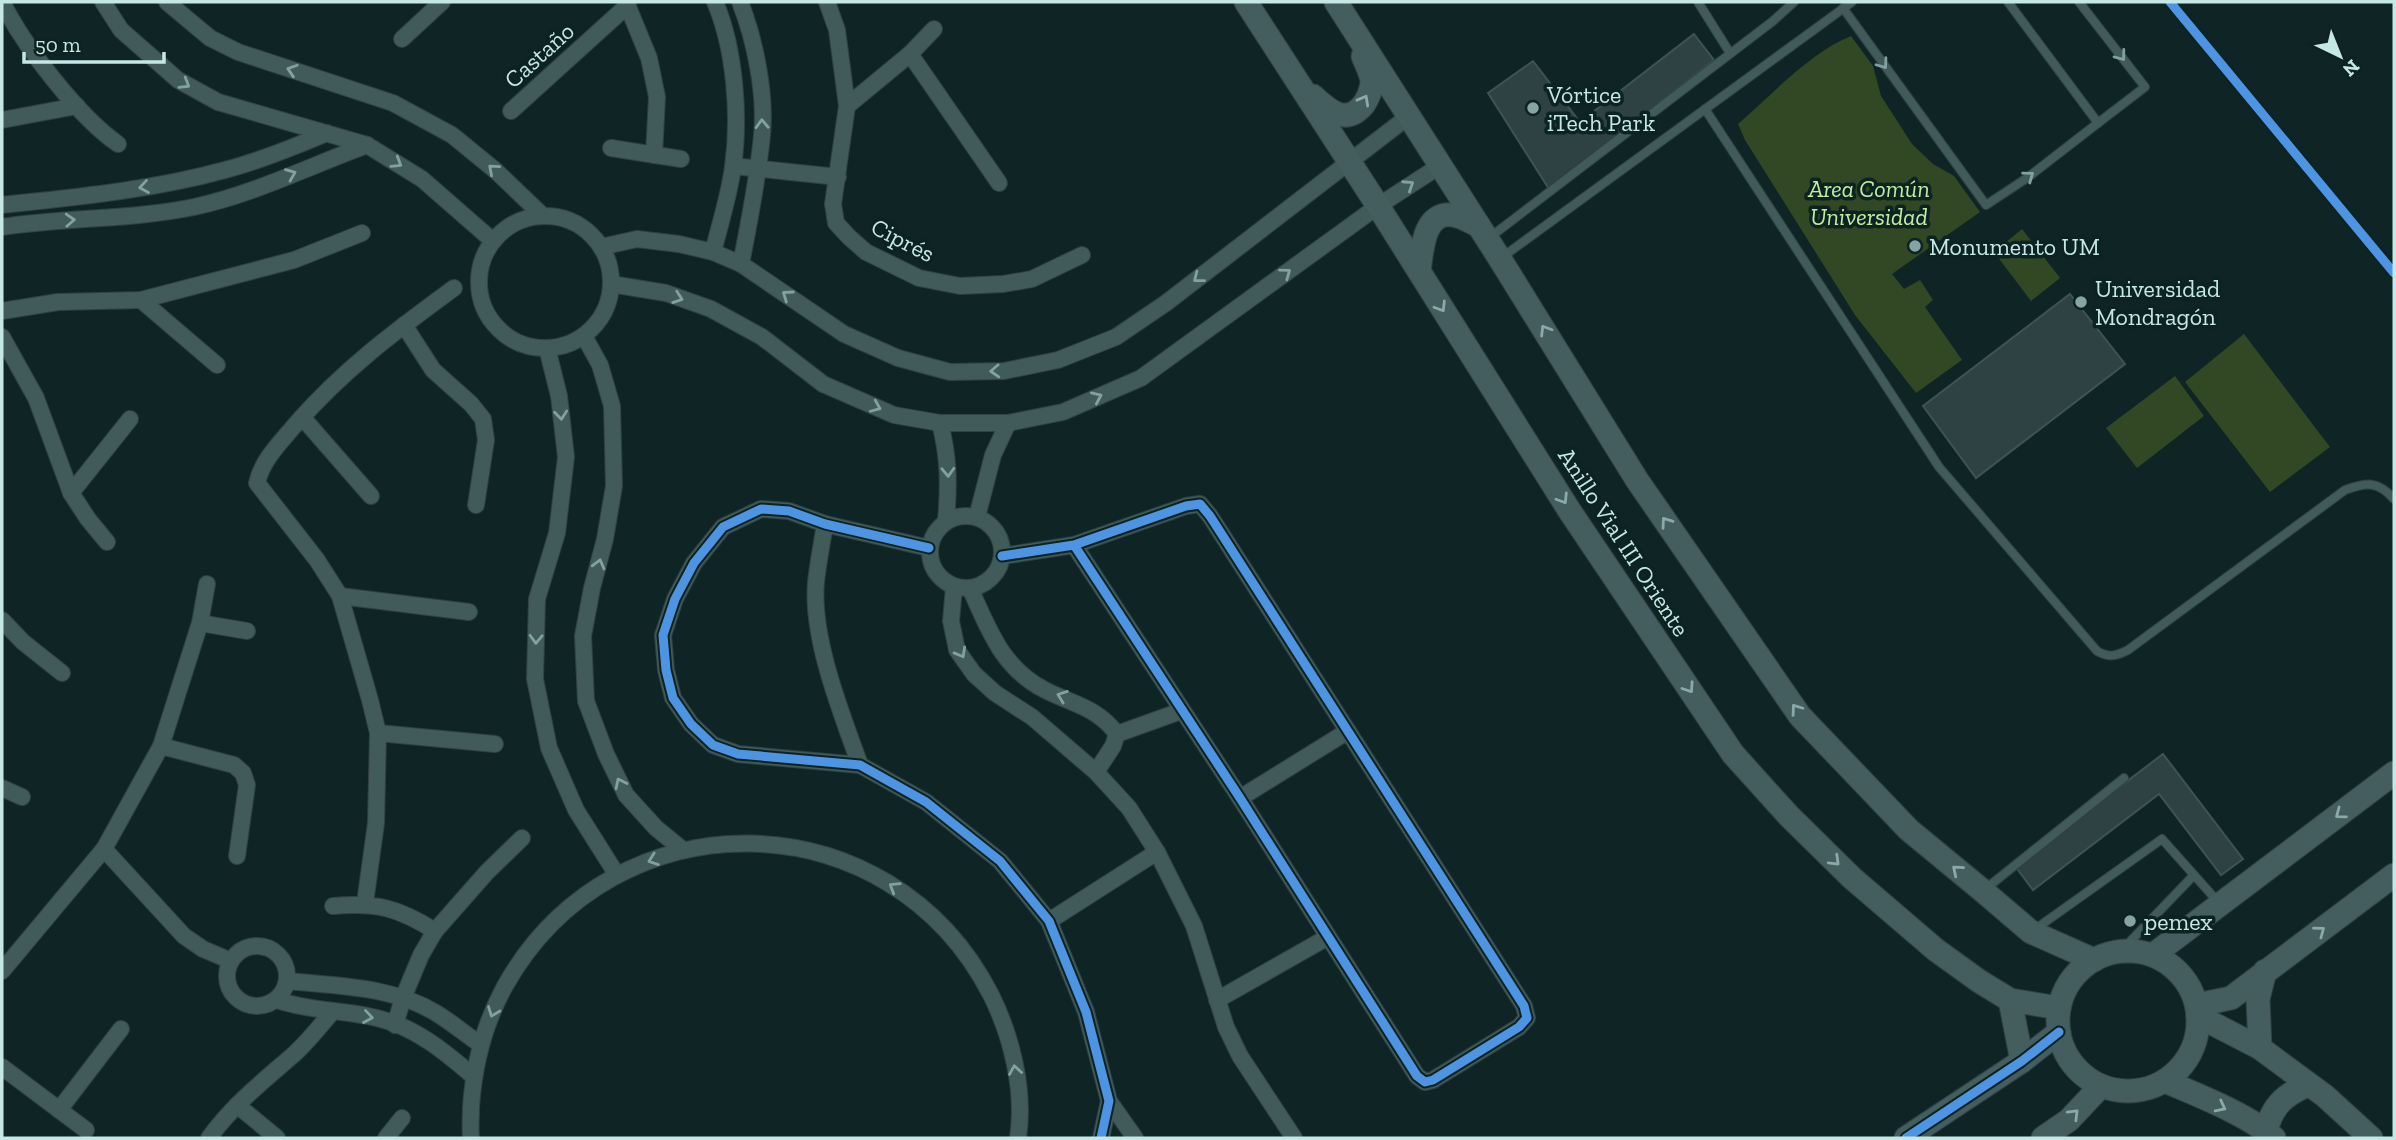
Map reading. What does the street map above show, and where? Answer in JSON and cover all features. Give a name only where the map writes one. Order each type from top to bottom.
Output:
[{"type":"main road","name":"Anillo Vial III Oriente","points":[[1246,2],[1378,205],[1569,510],[1733,754],[1789,817],[1852,878],[1937,950],[2010,1000],[2059,1008]]},
{"type":"main road","name":"Anillo Vial III Oriente","points":[[1336,2],[1484,232],[1637,480],[1800,716],[1909,830],[2031,932],[2094,960]]},
{"type":"main road","points":[[1294,76],[1326,108],[1349,116],[1358,111],[1368,99],[1372,81],[1352,26]]},
{"type":"main road","points":[[1419,271],[1426,230],[1439,217],[1452,214],[1484,232]]},
{"type":"main road","points":[[2153,955],[2394,773]]},
{"type":"main road","points":[[2198,1011],[2231,998],[2394,875]]},
{"type":"main road","points":[[2121,951],[2153,955],[2177,970],[2193,992],[2198,1011],[2196,1041],[2184,1064],[2165,1081],[2133,1091],[2101,1086],[2081,1073],[2066,1054],[2059,1032],[2059,1008],[2066,989],[2078,972],[2094,960],[2121,951]]},
{"type":"main road","points":[[2260,1048],[2258,999],[2265,971]]},
{"type":"main road","points":[[2010,1000],[2022,1061]]},
{"type":"main road","points":[[2198,1011],[2260,1048],[2356,1123],[2371,1138]]},
{"type":"main road","points":[[1906,1138],[2022,1061],[2059,1032]]},
{"type":"main road","points":[[2165,1081],[2270,1135]]},
{"type":"main road","points":[[2270,1135],[2269,1119],[2276,1106],[2290,1092],[2308,1085]]},
{"type":"main road","points":[[2043,1138],[2070,1120],[2101,1086]]},
{"type":"street","points":[[2,2],[64,93],[118,144]]},
{"type":"street","points":[[103,2],[121,30],[178,80],[218,102],[367,145],[422,179],[493,241]]},
{"type":"street","points":[[167,2],[210,37],[238,52],[393,103],[452,135],[496,171],[543,216]]},
{"type":"street","points":[[402,39],[442,2]]},
{"type":"street","points":[[713,252],[733,166],[735,100],[731,58],[715,2]]},
{"type":"street","points":[[740,2],[751,31],[763,132],[741,264]]},
{"type":"street","name":"Ciprés","points":[[827,2],[837,30],[847,106],[833,204],[836,223],[866,252],[919,278],[960,286],[1003,284],[1032,279],[1082,255]]},
{"type":"street","name":"Castaño","points":[[511,111],[627,3],[649,58],[657,97],[654,155]]},
{"type":"street","points":[[847,106],[910,54],[934,29]]},
{"type":"street","points":[[910,54],[999,183]]},
{"type":"street","points":[[2,120],[77,106]]},
{"type":"street","points":[[601,247],[637,239],[679,244],[713,252],[741,264],[844,334],[898,358],[950,372],[1004,371],[1058,360],[1116,337],[1166,303],[1409,116]]},
{"type":"street","points":[[2,205],[94,195],[174,182],[235,167],[290,149],[327,133]]},
{"type":"street","points":[[2,227],[181,209],[243,193],[367,145]]},
{"type":"street","points":[[611,148],[681,159]]},
{"type":"street","points":[[611,284],[666,293],[711,309],[762,337],[823,384],[894,415],[940,423],[1008,423],[1063,412],[1141,378],[1378,205],[1441,164]]},
{"type":"street","points":[[733,166],[838,177]]},
{"type":"street","points":[[235,167],[243,193]]},
{"type":"street","points":[[174,182],[181,209]]},
{"type":"street","points":[[543,216],[566,219],[586,230],[601,247],[609,265],[611,284],[607,304],[598,322],[584,335],[566,345],[547,348],[528,346],[511,339],[496,328],[486,312],[480,294],[479,275],[484,257],[493,241],[507,228],[524,219],[543,216]]},
{"type":"street","points":[[723,216],[749,221]]},
{"type":"street","points":[[2,311],[58,302],[141,300],[294,260],[362,233]]},
{"type":"street","points":[[365,903],[376,823],[378,733],[370,699],[340,596],[317,560],[257,483],[272,451],[354,365],[454,288]]},
{"type":"street","points":[[141,300],[217,365]]},
{"type":"street","points":[[404,325],[433,370],[471,404],[482,419],[486,440],[476,505]]},
{"type":"street","points":[[584,335],[600,365],[612,406],[614,486],[583,636],[586,701],[626,795],[656,828],[683,850]]},
{"type":"street","points":[[2,337],[36,398],[71,493],[107,542]]},
{"type":"street","points":[[547,348],[559,396],[566,457],[557,533],[537,599],[534,678],[550,748],[576,810],[617,874]]},
{"type":"street","points":[[302,417],[371,496]]},
{"type":"street","points":[[71,493],[130,419]]},
{"type":"street","points":[[940,423],[948,452],[946,521]]},
{"type":"street","points":[[977,517],[993,455],[1008,423]]},
{"type":"street","points":[[1002,556],[1074,545],[1186,506],[1200,505],[1524,1006],[1527,1018],[1509,1033],[1433,1080],[1425,1082],[1417,1076],[1240,798],[1074,545]]},
{"type":"street","points":[[929,548],[825,524],[789,511],[761,509],[723,527],[694,563],[675,599],[663,635],[666,670],[673,698],[691,724],[713,745],[738,754],[860,765],[926,802],[1000,861],[1049,921],[1086,1012],[1109,1101],[1135,1138]]},
{"type":"street","points":[[962,588],[985,583],[997,571],[1002,556],[1000,540],[991,526],[977,517],[961,516],[946,521],[934,533],[929,548],[931,565],[940,578],[962,588],[999,651],[1021,675],[1045,690],[1077,702],[1109,724],[1117,734]]},
{"type":"street","points":[[825,524],[816,585],[819,631],[837,703],[860,765]]},
{"type":"street","points":[[2,971],[104,849],[161,746],[200,623],[207,584]]},
{"type":"street","points":[[962,588],[951,621],[957,650],[974,674],[995,693],[1032,717],[1096,772],[1129,808],[1157,852],[1194,926],[1226,1027],[1240,1056],[1294,1138]]},
{"type":"street","points":[[340,596],[469,612]]},
{"type":"street","points":[[2,620],[23,642],[62,673]]},
{"type":"street","points":[[200,623],[247,631]]},
{"type":"street","points":[[1117,734],[1181,711]]},
{"type":"street","points":[[1240,798],[1348,731]]},
{"type":"street","points":[[378,733],[495,744]]},
{"type":"street","points":[[1096,772],[1113,746],[1117,734]]},
{"type":"street","points":[[161,746],[234,765],[243,773],[247,785],[237,856]]},
{"type":"street","points":[[2,788],[22,797]]},
{"type":"street","points":[[395,1025],[421,955],[435,931],[487,872],[522,838]]},
{"type":"street","points":[[471,1138],[473,1076],[480,1044],[496,1002],[518,963],[546,928],[571,906],[617,874],[649,860],[683,850],[738,842],[794,846],[848,862],[897,887],[941,923],[976,966],[1001,1016],[1016,1069],[1020,1125],[1018,1138]]},
{"type":"street","points":[[104,849],[184,936],[203,949],[230,961]]},
{"type":"street","points":[[1049,921],[1157,852]]},
{"type":"street","points":[[333,906],[365,903],[413,917],[435,931]]},
{"type":"street","points":[[1217,1000],[1328,937]]},
{"type":"street","points":[[254,946],[268,947],[279,955],[287,967],[288,981],[284,992],[276,1000],[264,1007],[257,1007],[237,1000],[229,988],[226,975],[230,961],[240,951],[254,946]]},
{"type":"street","points":[[288,981],[366,989],[403,998],[434,1012],[480,1044]]},
{"type":"street","points":[[276,1000],[296,1007],[378,1018],[415,1032],[473,1076]]},
{"type":"street","points":[[209,1138],[237,1105],[294,1054],[333,1011]]},
{"type":"street","points":[[59,1110],[121,1029]]},
{"type":"street","points":[[2,1067],[86,1130]]},
{"type":"street","points":[[1101,1138],[1109,1101]]},
{"type":"street","points":[[237,1105],[277,1138]]},
{"type":"street","points":[[386,1138],[402,1118]]},
{"type":"lane","points":[[1698,2],[1730,53]]},
{"type":"lane","points":[[1484,232],[1730,53],[1794,2]]},
{"type":"lane","points":[[1500,259],[1852,2]]},
{"type":"lane","points":[[2008,2],[2098,123]]},
{"type":"lane","points":[[1843,8],[1986,205],[2045,164],[2145,87],[2079,2]]},
{"type":"lane","points":[[1705,109],[1939,467],[2097,651],[2106,656],[2116,656],[2128,650],[2345,490],[2366,483],[2378,484],[2394,499]]},
{"type":"lane","points":[[1983,891],[2124,778]]},
{"type":"lane","points":[[2031,932],[2162,839],[2221,905]]},
{"type":"lane","points":[[2121,951],[2194,875]]},
{"type":"green space","name":"Area Común Universidad","points":[[1851,36],[1873,66],[1881,96],[1912,144],[1933,164],[1954,176],[1980,212],[1892,274],[1904,289],[1920,280],[1933,300],[1925,307],[1962,360],[1916,393],[1855,315],[1745,140],[1738,124],[1820,53]]},
{"type":"green space","points":[[2022,229],[2060,278],[2031,301],[1994,252]]},
{"type":"green space","points":[[2244,334],[2330,447],[2270,492],[2185,382]]},
{"type":"green space","points":[[2175,376],[2204,416],[2137,468],[2106,428]]},
{"type":"building","name":"Vórtice iTech Park","points":[[1694,34],[1714,60],[1549,189],[1488,93],[1533,61],[1580,122]]},
{"type":"building","points":[[2070,294],[2125,364],[1976,478],[1923,406]]},
{"type":"building","points":[[2163,754],[2243,859],[2221,875],[2159,794],[2033,890],[2015,866]]},
{"type":"cycle path","points":[[2170,2],[2394,273]]},
{"type":"cycle path","points":[[1002,556],[1074,545],[1186,506],[1200,504],[1524,1006],[1527,1018],[1519,1027],[1433,1080],[1425,1082],[1417,1076],[1240,798],[1074,545]]},
{"type":"cycle path","points":[[929,548],[825,524],[789,511],[761,509],[723,527],[694,563],[675,599],[663,635],[666,670],[673,698],[691,724],[713,745],[738,754],[860,765],[926,802],[1000,861],[1049,921],[1086,1012],[1109,1101],[1101,1138]]},
{"type":"cycle path","points":[[1906,1138],[2022,1061],[2059,1032]]},
{"type":"place","name":"Vórtice iTech Park","points":[[1533,108]]},
{"type":"place","name":"Monumento UM","points":[[1915,246]]},
{"type":"place","name":"Universidad Mondragón","points":[[2081,302]]},
{"type":"place","name":"pemex","points":[[2130,921]]}]
